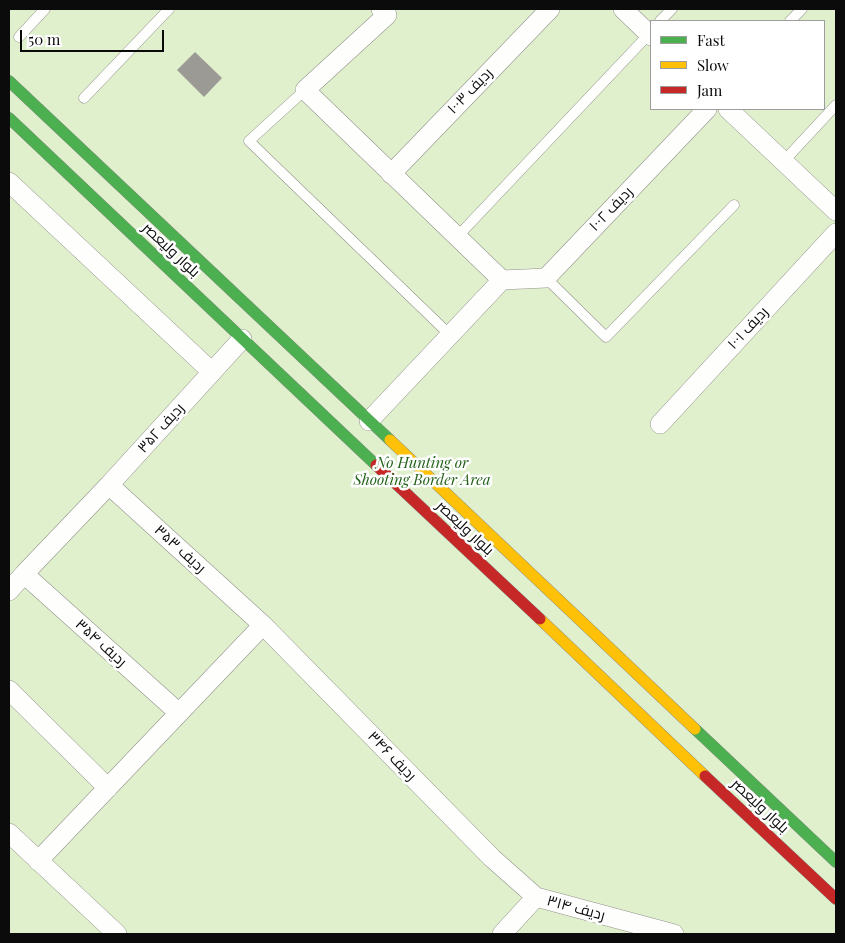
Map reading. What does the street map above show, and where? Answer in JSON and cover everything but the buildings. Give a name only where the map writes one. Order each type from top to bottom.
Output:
[{"type":"street","name":"ردیف ۱۰۰۳","points":[[391,174],[550,9]]},
{"type":"street","points":[[622,9],[650,28]]},
{"type":"street","points":[[387,11],[306,90],[502,280]]},
{"type":"street","name":"بلوار ولیعصر","points":[[9,81],[47,135],[242,338],[836,899]]},
{"type":"street","name":"ردیف ۱۰۰۲","points":[[546,278],[706,110]]},
{"type":"street","points":[[729,110],[836,211]]},
{"type":"street","name":"بلوار ولیعصر","points":[[9,118],[47,135],[369,421],[836,862]]},
{"type":"street","points":[[9,182],[212,372]]},
{"type":"street","name":"ردیف ۱۰۰۱","points":[[660,424],[836,233]]},
{"type":"street","points":[[369,421],[502,280],[546,278]]},
{"type":"street","name":"ردیف ۳۵۲","points":[[9,591],[110,485],[242,338]]},
{"type":"street","name":"ردیف ۳۵۳","points":[[110,485],[256,619]]},
{"type":"street","name":"ردیف ۳۵۴","points":[[24,574],[179,713]]},
{"type":"street","points":[[38,861],[179,713],[256,619]]},
{"type":"street","name":"ردیف ۳۴۶","points":[[256,619],[492,858],[536,897]]},
{"type":"street","points":[[9,690],[108,788]]},
{"type":"street","points":[[9,833],[117,934]]},
{"type":"street","points":[[502,934],[536,897]]},
{"type":"street","name":"ردیف ۳۱۴","points":[[536,897],[674,934]]},
{"type":"lane","points":[[19,37],[45,9]]},
{"type":"lane","points":[[84,98],[169,9]]},
{"type":"lane","points":[[662,20],[672,9]]},
{"type":"lane","points":[[791,20],[802,9]]},
{"type":"lane","points":[[457,236],[650,33]]},
{"type":"lane","points":[[306,90],[249,141],[450,335]]},
{"type":"lane","points":[[784,161],[836,105]]},
{"type":"lane","points":[[546,278],[606,337],[734,205]]},
{"type":"green space","name":"No Hunting or Shooting Border Area","points":[[9,9],[836,9],[836,934],[9,934]]},
{"type":"traffic: fast","points":[[9,81],[390,440]]},
{"type":"traffic: fast","points":[[9,118],[376,465]]},
{"type":"traffic: fast","points":[[695,729],[836,862]]},
{"type":"traffic: slow","points":[[390,440],[695,729]]},
{"type":"traffic: slow","points":[[540,619],[705,776]]},
{"type":"traffic: jam","points":[[376,465],[540,619]]},
{"type":"traffic: jam","points":[[705,776],[836,899]]}]
